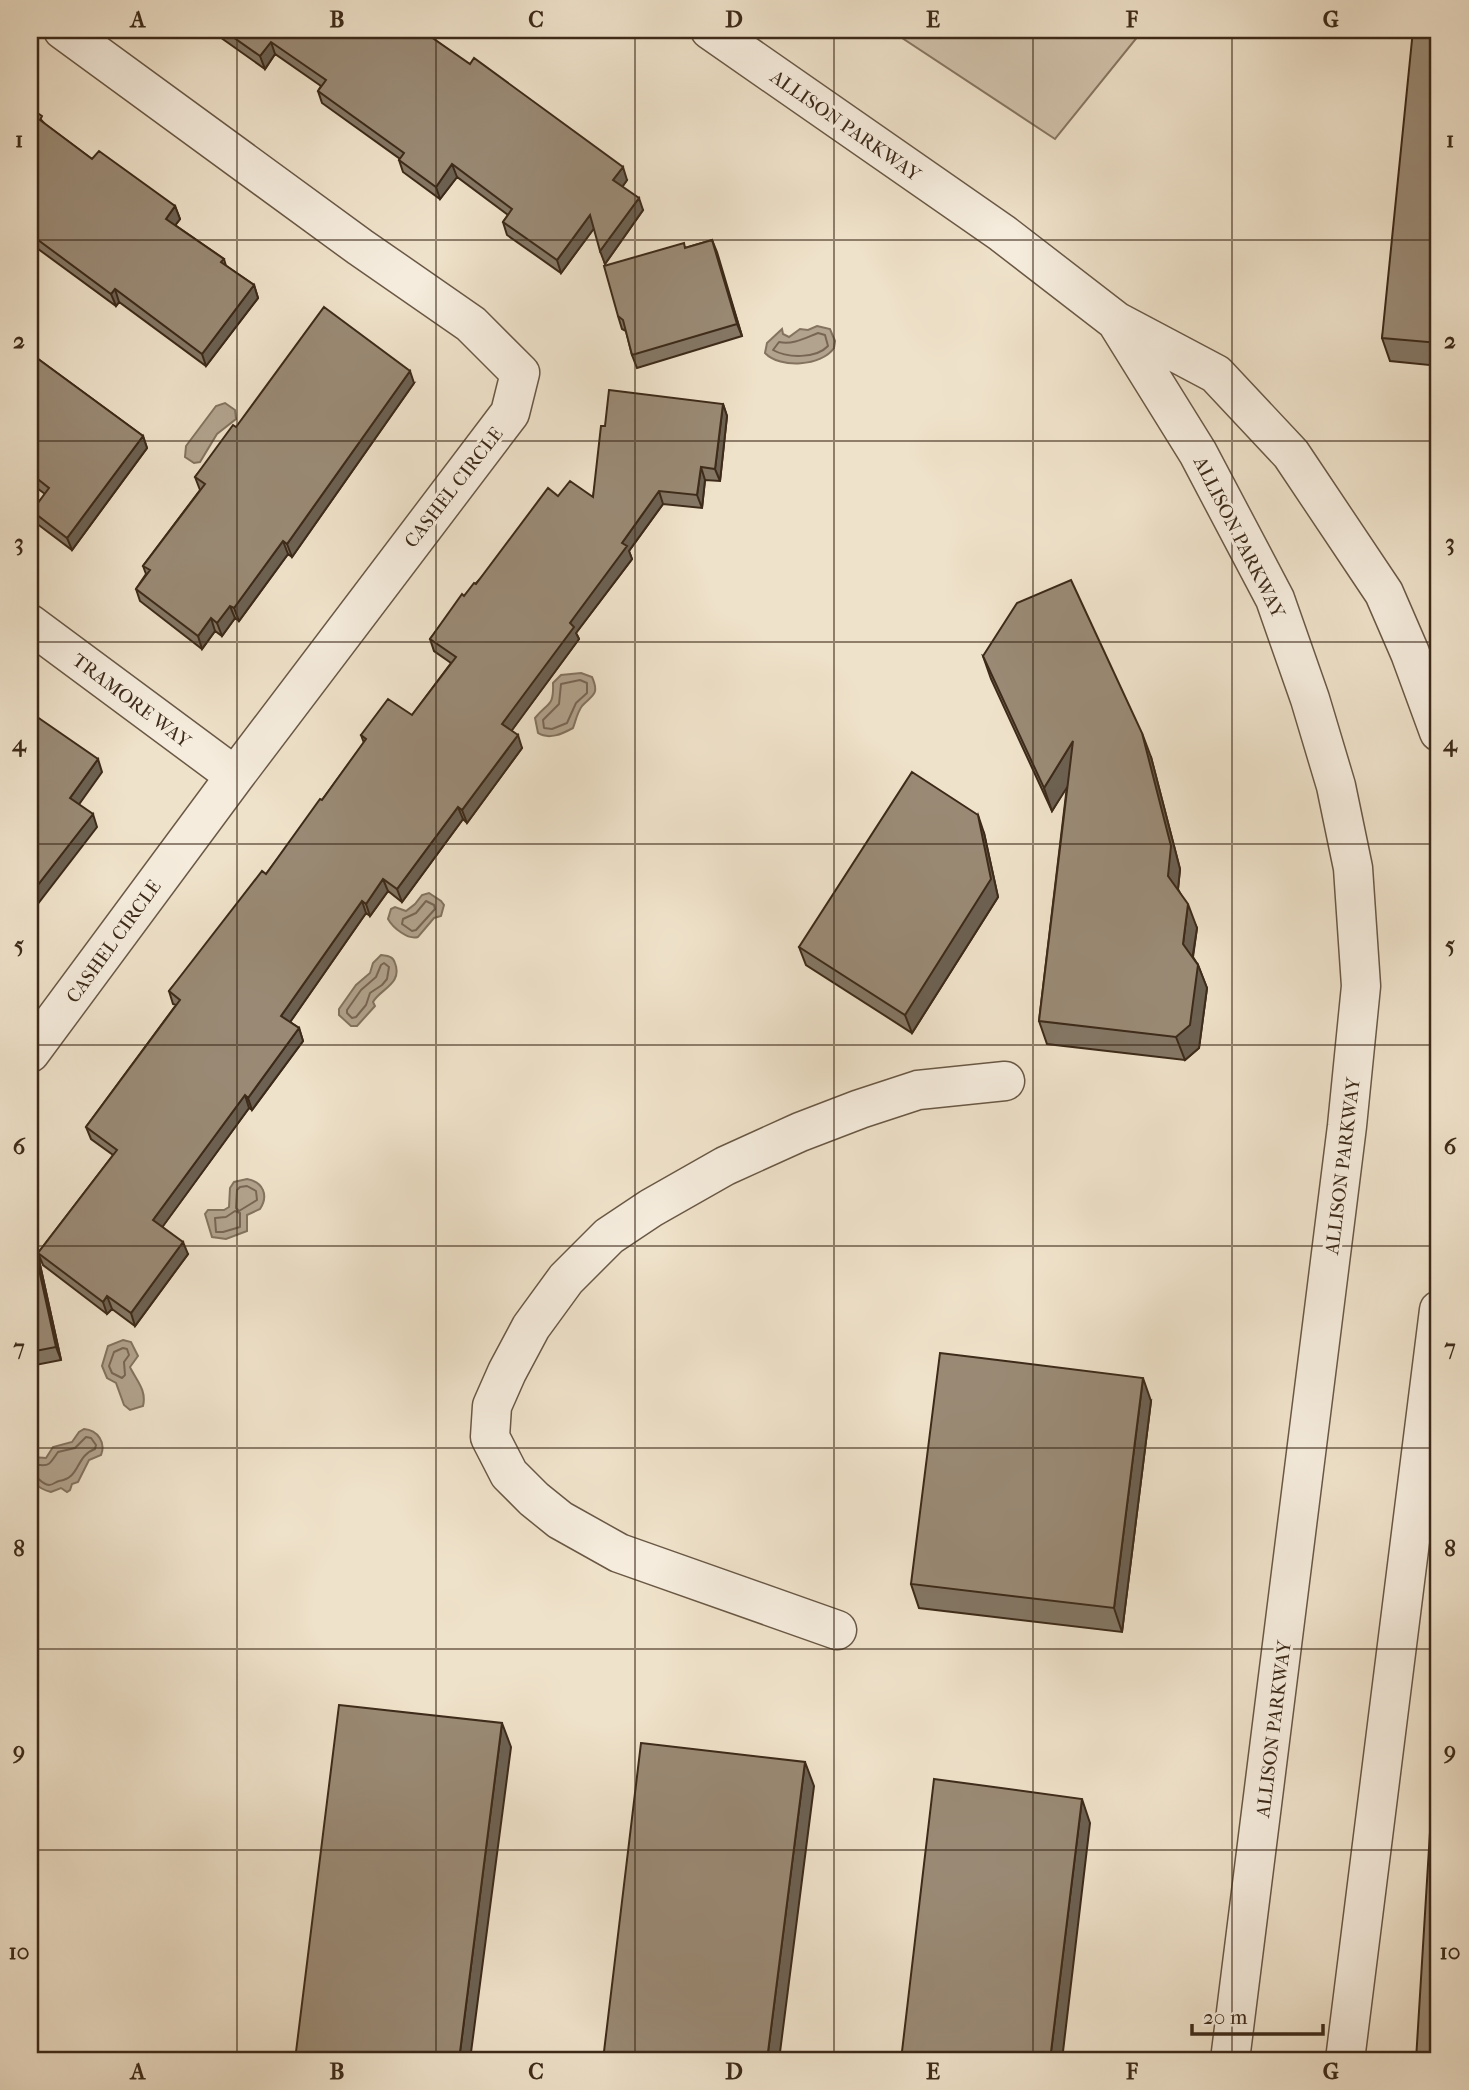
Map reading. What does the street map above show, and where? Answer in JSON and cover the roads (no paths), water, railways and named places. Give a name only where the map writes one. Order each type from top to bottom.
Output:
[{"type":"street","name":"CASHEL CIRCLE","points":[[30,1053],[235,776],[510,414],[520,373],[471,324],[360,247],[63,30]]},
{"type":"street","name":"ALLISON PARKWAY","points":[[709,30],[1002,233],[1116,321],[1216,374],[1291,454],[1384,593],[1410,653],[1439,732]]},
{"type":"street","name":"ALLISON PARKWAY","points":[[1116,321],[1198,453],[1275,599],[1310,699],[1336,786],[1353,869],[1361,986],[1344,1153],[1230,2060]]},
{"type":"street","name":"TRAMORE WAY","points":[[30,624],[235,776]]},
{"type":"street","points":[[837,1630],[619,1553],[560,1520],[509,1474],[490,1437],[492,1406],[531,1327],[566,1279],[609,1236],[651,1208],[725,1166],[800,1132],[860,1109],[918,1090],[1005,1081]]},
{"type":"street","points":[[1345,2060],[1439,1310]]},
{"type":"water","points":[[817,326],[830,329],[835,341],[834,348],[820,359],[801,363],[780,362],[765,353],[767,343],[782,329],[783,334],[789,337],[800,329],[808,330]]},
{"type":"water","points":[[225,403],[235,410],[236,419],[217,434],[200,462],[194,463],[185,457],[186,446],[216,406]]},
{"type":"water","points":[[581,673],[592,677],[595,691],[580,709],[573,728],[551,736],[538,733],[535,718],[549,704],[553,683],[561,675]]},
{"type":"water","points":[[429,893],[444,905],[441,916],[434,918],[418,937],[405,935],[390,922],[388,919],[391,909],[395,907],[406,911],[422,895]]},
{"type":"water","points":[[381,955],[393,959],[396,976],[390,986],[376,997],[373,1002],[375,1006],[357,1026],[351,1026],[339,1015],[339,1009],[356,985],[370,973],[373,963]]},
{"type":"water","points":[[247,1179],[261,1186],[264,1199],[260,1209],[247,1215],[247,1231],[226,1239],[212,1237],[205,1214],[208,1210],[224,1210],[229,1207],[230,1188],[234,1182]]},
{"type":"water","points":[[123,1340],[131,1342],[138,1356],[130,1367],[144,1395],[143,1406],[130,1410],[124,1405],[116,1383],[107,1378],[102,1366],[108,1346]]},
{"type":"water","points":[[84,1429],[100,1438],[102,1450],[101,1455],[89,1460],[78,1482],[72,1484],[67,1492],[61,1488],[51,1492],[36,1485],[30,1466],[33,1457],[46,1458],[53,1447],[72,1442]]}]
